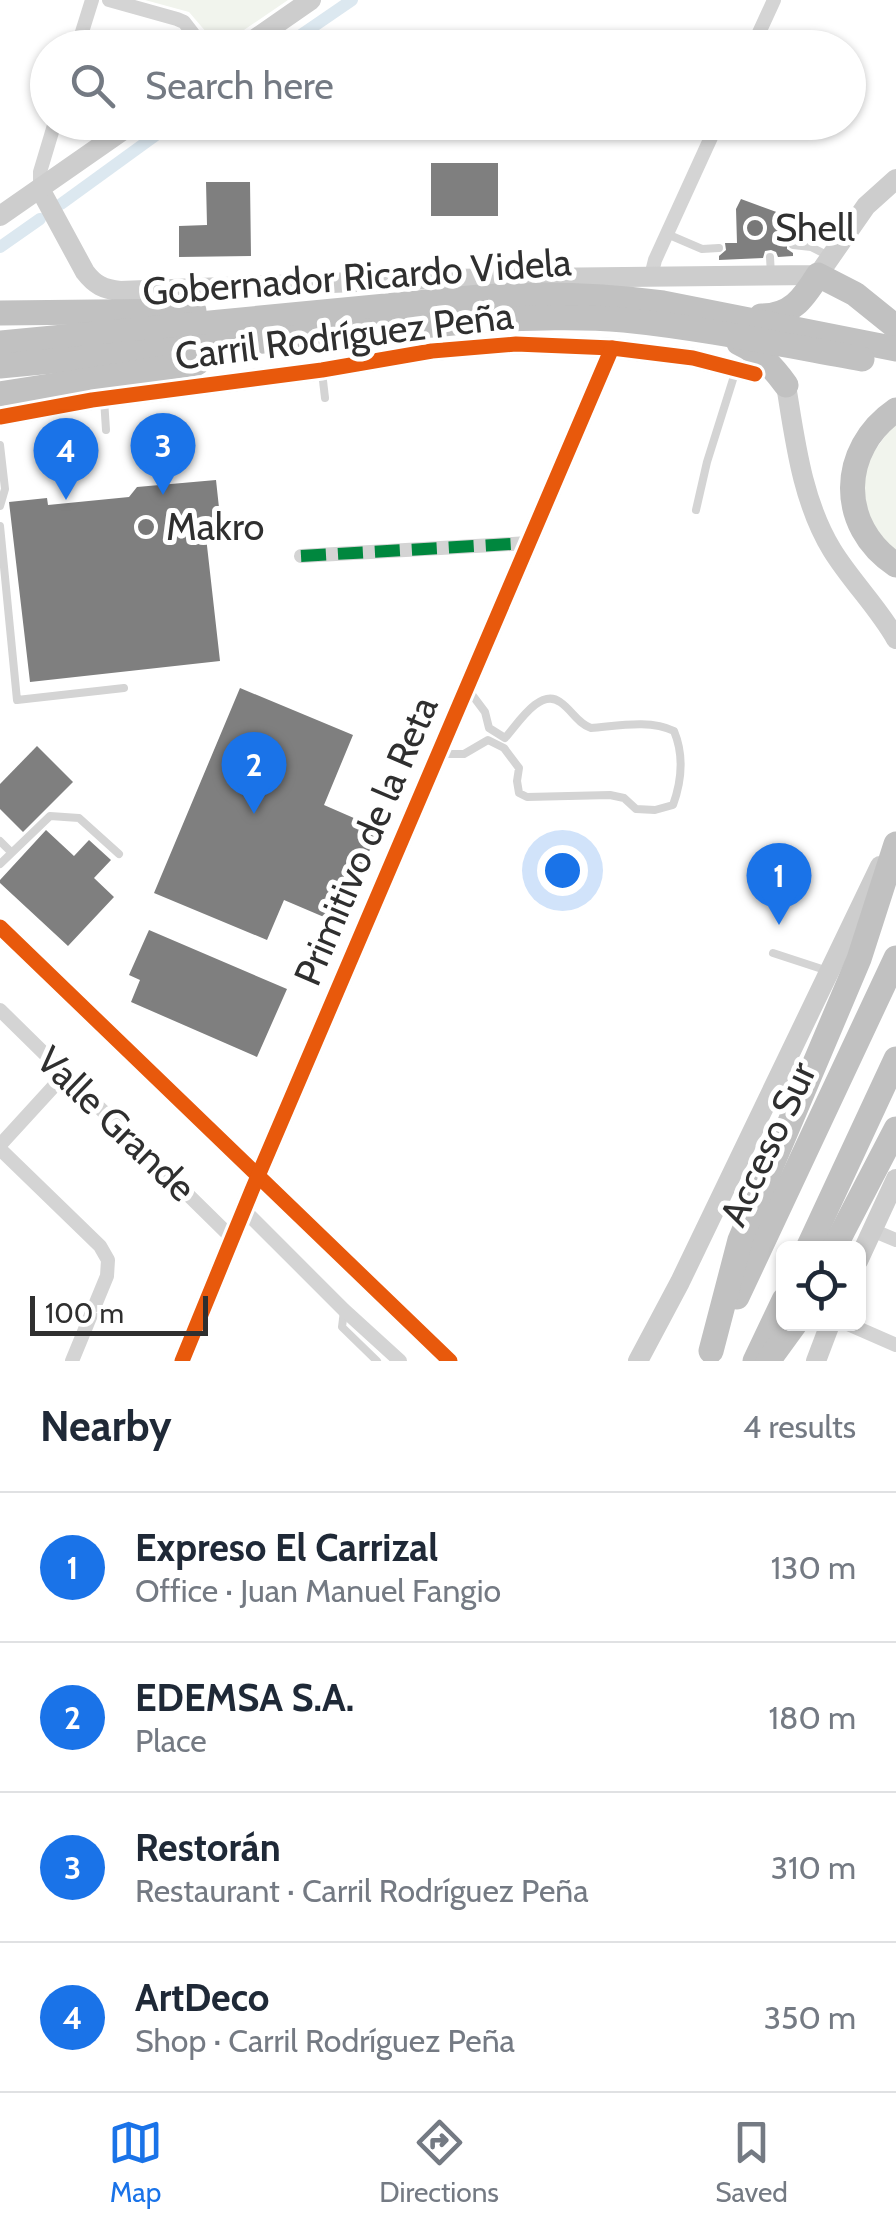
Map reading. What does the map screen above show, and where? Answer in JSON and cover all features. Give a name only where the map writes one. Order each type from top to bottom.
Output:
[{"type":"highway","points":[[719,323],[788,312],[802,301],[824,266],[896,327]]},
{"type":"highway","points":[[0,312],[132,311],[320,325]]},
{"type":"highway","name":"Gobernador Ricardo Videla","points":[[0,366],[108,345],[320,325],[552,318],[719,323],[896,349]]},
{"type":"highway","points":[[719,323],[772,365],[786,385]]},
{"type":"highway","name":"Gobernador Ricardo Videla","points":[[719,323],[896,365]]},
{"type":"highway","points":[[0,394],[188,365],[320,325]]},
{"type":"highway","name":"Gobernador Ricardo Videla","points":[[0,344],[108,345]]},
{"type":"highway","points":[[896,410],[880,421],[865,440],[852,480],[859,521],[879,552],[896,565]]},
{"type":"highway","points":[[708,1356],[740,1240],[860,959],[896,844]]},
{"type":"highway","name":"Acceso Sur","points":[[708,1356],[896,958]]},
{"type":"highway","points":[[811,1241],[896,1059]]},
{"type":"highway","points":[[838,1241],[896,1128]]},
{"type":"highway","points":[[755,1361],[776,1317]]},
{"type":"highway","points":[[768,1361],[789,1331]]},
{"type":"street","points":[[83,30],[92,0]]},
{"type":"street","points":[[109,0],[178,19],[190,30]]},
{"type":"street","points":[[268,30],[311,0]]},
{"type":"street","points":[[760,30],[774,0]]},
{"type":"street","points":[[40,189],[40,172],[49,140]]},
{"type":"street","points":[[0,216],[109,140]]},
{"type":"street","points":[[651,276],[710,140]]},
{"type":"street","points":[[824,266],[866,206],[896,178]]},
{"type":"street","name":"Carril Rodríguez Peña","points":[[40,189],[93,282],[103,289],[120,291],[434,279],[651,276],[736,268],[824,266]]},
{"type":"street","name":"Carril Rodríguez Peña","points":[[0,418],[104,398],[322,370],[432,350],[499,345],[612,348],[693,358],[746,372]]},
{"type":"street","name":"Primitivo de la Reta","points":[[182,1361],[612,348]]},
{"type":"street","points":[[786,385],[801,469],[823,534],[896,639]]},
{"type":"street","points":[[301,556],[528,544]]},
{"type":"street","points":[[638,1361],[680,1282],[896,832]]},
{"type":"street","name":"Valle Grande","points":[[0,1010],[232,1238]]},
{"type":"street","points":[[65,1074],[0,1147],[100,1246],[108,1260],[107,1276],[72,1361]]},
{"type":"street","points":[[866,1243],[896,1180]]},
{"type":"street","name":"Valle Grande","points":[[244,1210],[400,1361]]},
{"type":"street","points":[[872,1230],[896,1240]]},
{"type":"street","points":[[816,1361],[827,1331]]},
{"type":"street","points":[[864,1331],[896,1345]]},
{"type":"lane","points":[[667,234],[702,248],[719,248]]},
{"type":"lane","points":[[793,245],[811,247],[824,266]]},
{"type":"lane","points":[[322,370],[325,398]]},
{"type":"lane","points":[[696,510],[707,462],[746,372]]},
{"type":"lane","points":[[104,398],[106,430]]},
{"type":"lane","points":[[0,445],[5,489],[0,506]]},
{"type":"lane","points":[[0,526],[16,700],[124,688]]},
{"type":"lane","points":[[438,754],[464,754],[488,740],[504,748],[518,768],[519,794],[527,797],[610,795],[624,798],[636,808],[655,810],[674,805],[680,787],[680,744],[674,731],[666,726],[591,728],[557,699],[549,698],[540,699],[505,738],[489,728],[485,712],[467,688]]},
{"type":"lane","points":[[0,864],[50,816],[79,818],[119,854]]},
{"type":"lane","points":[[0,841],[11,852]]},
{"type":"lane","points":[[773,953],[828,972]]},
{"type":"lane","points":[[344,1310],[342,1327],[377,1361]]},
{"type":"shaded area","points":[[145,0],[288,0],[244,30],[204,30],[189,12]]},
{"type":"shaded area","points":[[896,421],[896,552],[867,521],[863,467]]},
{"type":"building","points":[[431,163],[498,163],[498,216],[431,216]]},
{"type":"building","points":[[206,182],[250,182],[251,256],[179,257],[179,226],[207,225]]},
{"type":"building","name":"Shell","points":[[741,199],[793,218],[785,241],[793,256],[778,257],[771,250],[765,251],[763,258],[719,260],[726,250],[725,243],[737,243],[736,209]]},
{"type":"building","points":[[216,480],[221,526],[205,528],[220,661],[30,682],[9,502],[47,498],[48,505],[129,497],[137,487]]},
{"type":"building","points":[[240,688],[353,735],[324,805],[379,829],[338,923],[284,900],[267,940],[154,893]]},
{"type":"building","points":[[37,746],[73,782],[23,832],[0,809],[0,784]]},
{"type":"building","points":[[46,830],[74,856],[89,840],[111,860],[94,878],[114,897],[68,946],[0,883]]},
{"type":"building","points":[[149,930],[287,989],[257,1057],[131,1002],[140,980],[129,975]]},
{"type":"waterway","points":[[308,30],[352,0]]},
{"type":"waterway","points":[[61,204],[149,140]]},
{"type":"waterway","points":[[0,247],[40,219]]},
{"type":"tram line","points":[[0,935],[439,1361]]},
{"type":"marked path","points":[[301,556],[528,543]]},
{"type":"cycle path","points":[[0,417],[432,351],[516,344],[612,348],[693,358],[755,374]]},
{"type":"cycle path","points":[[182,1361],[612,348]]},
{"type":"cycle path","points":[[0,927],[450,1361]]},
{"type":"place","name":"Shell","points":[[755,228]]},
{"type":"place","name":"Restorán","points":[[163,495]]},
{"type":"place","name":"ArtDeco","points":[[66,500]]},
{"type":"place","name":"Makro","points":[[146,527]]},
{"type":"place","name":"EDEMSA S.A.","points":[[254,814]]},
{"type":"place","name":"Expreso El Carrizal","points":[[779,925]]}]
